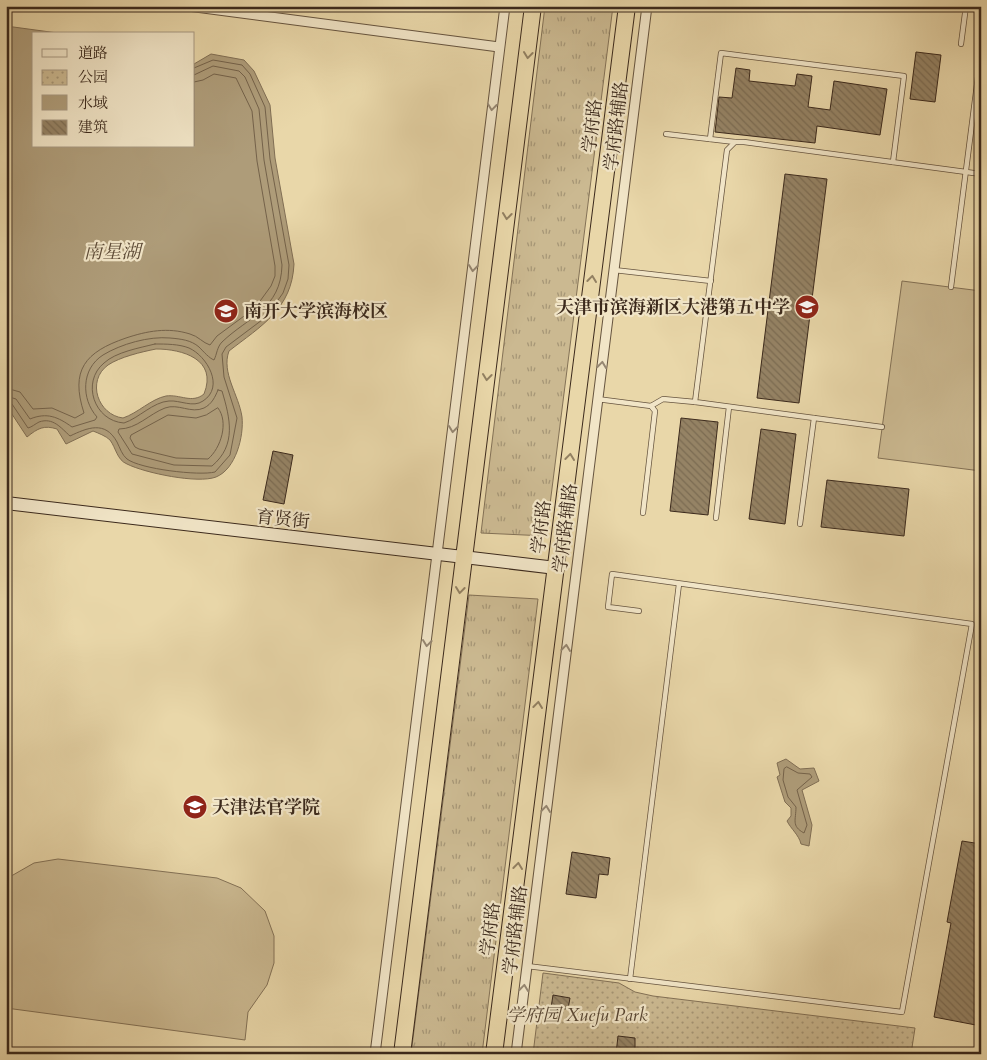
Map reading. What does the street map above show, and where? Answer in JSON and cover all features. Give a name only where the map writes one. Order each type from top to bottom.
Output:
[{"type":"highway","points":[[402,1054],[534,6]]},
{"type":"highway","name":"学府路","points":[[494,1054],[627,6]]},
{"type":"street","points":[[188,6],[499,47]]},
{"type":"street","points":[[375,1054],[505,6]]},
{"type":"street","name":"学府路辅路","points":[[516,1054],[647,6]]},
{"type":"street","name":"育贤街","points":[[6,504],[556,568]]},
{"type":"lane","points":[[961,44],[966,6]]},
{"type":"lane","points":[[710,139],[721,53],[779,60],[904,76],[892,162]]},
{"type":"lane","points":[[950,287],[967,172],[980,61]]},
{"type":"lane","points":[[666,134],[981,174]]},
{"type":"lane","points":[[695,402],[728,150],[735,142]]},
{"type":"lane","points":[[614,270],[711,280]]},
{"type":"lane","points":[[597,399],[651,406],[663,399],[695,402],[882,426]]},
{"type":"lane","points":[[643,513],[655,411],[651,406]]},
{"type":"lane","points":[[716,518],[730,407]]},
{"type":"lane","points":[[800,524],[814,418]]},
{"type":"lane","points":[[527,966],[902,1012],[972,624],[679,584],[660,579],[612,574],[608,607],[639,611]]},
{"type":"lane","points":[[630,979],[679,584]]},
{"type":"green space","points":[[545,6],[613,6],[546,536],[481,533]]},
{"type":"green space","points":[[902,281],[981,291],[981,471],[878,458]]},
{"type":"green space","points":[[469,595],[538,599],[482,1054],[411,1054]]},
{"type":"green space","points":[[58,859],[217,878],[241,888],[265,911],[274,936],[274,963],[267,985],[248,1012],[245,1040],[6,1008],[6,879],[34,863]]},
{"type":"green space","name":"学府园 Xuefu Park","points":[[543,973],[619,983],[635,992],[653,996],[915,1028],[911,1054],[533,1054]]},
{"type":"water","name":"南星湖","points":[[6,26],[50,32],[32,32],[32,148],[195,148],[195,63],[211,54],[244,60],[254,71],[270,105],[275,158],[294,264],[288,293],[281,305],[263,324],[229,351],[227,368],[242,417],[242,433],[234,460],[223,473],[216,477],[208,479],[185,478],[146,471],[124,462],[119,457],[110,440],[93,431],[66,444],[57,429],[48,427],[34,431],[27,437],[6,405]],"holes":[[[156,349],[176,351],[195,358],[202,364],[206,372],[207,382],[204,394],[195,398],[166,396],[123,418],[114,416],[101,404],[96,388],[101,372],[108,365],[125,357]]]},
{"type":"water","points":[[786,759],[800,769],[814,768],[819,781],[802,790],[812,825],[809,846],[801,844],[787,821],[791,816],[791,808],[785,802],[777,777],[780,775],[777,763]]},
{"type":"building","points":[[916,52],[941,55],[935,102],[910,99]]},
{"type":"building","points":[[736,68],[750,70],[749,81],[795,86],[797,74],[812,76],[808,107],[830,110],[834,81],[887,89],[880,135],[817,126],[815,143],[715,132],[719,97],[732,98]]},
{"type":"building","points":[[785,174],[827,179],[799,403],[757,398]]},
{"type":"building","points":[[681,418],[718,422],[708,515],[670,511]]},
{"type":"building","points":[[761,429],[796,434],[785,524],[749,519]]},
{"type":"building","points":[[273,451],[293,455],[284,504],[263,500]]},
{"type":"building","points":[[827,480],[909,489],[904,536],[821,527]]},
{"type":"building","points":[[962,841],[981,844],[981,1026],[934,1017],[951,923],[947,922]]},
{"type":"building","points":[[572,852],[610,858],[608,875],[599,874],[596,898],[566,894]]},
{"type":"building","points":[[553,995],[570,998],[568,1009],[551,1008]]},
{"type":"building","points":[[618,1036],[635,1038],[635,1054],[616,1054]]},
{"type":"place","name":"天津市滨海新区大港第五中学","points":[[807,307]]},
{"type":"place","name":"南开大学滨海校区","points":[[226,311]]},
{"type":"place","name":"天津法官学院","points":[[195,807]]}]
